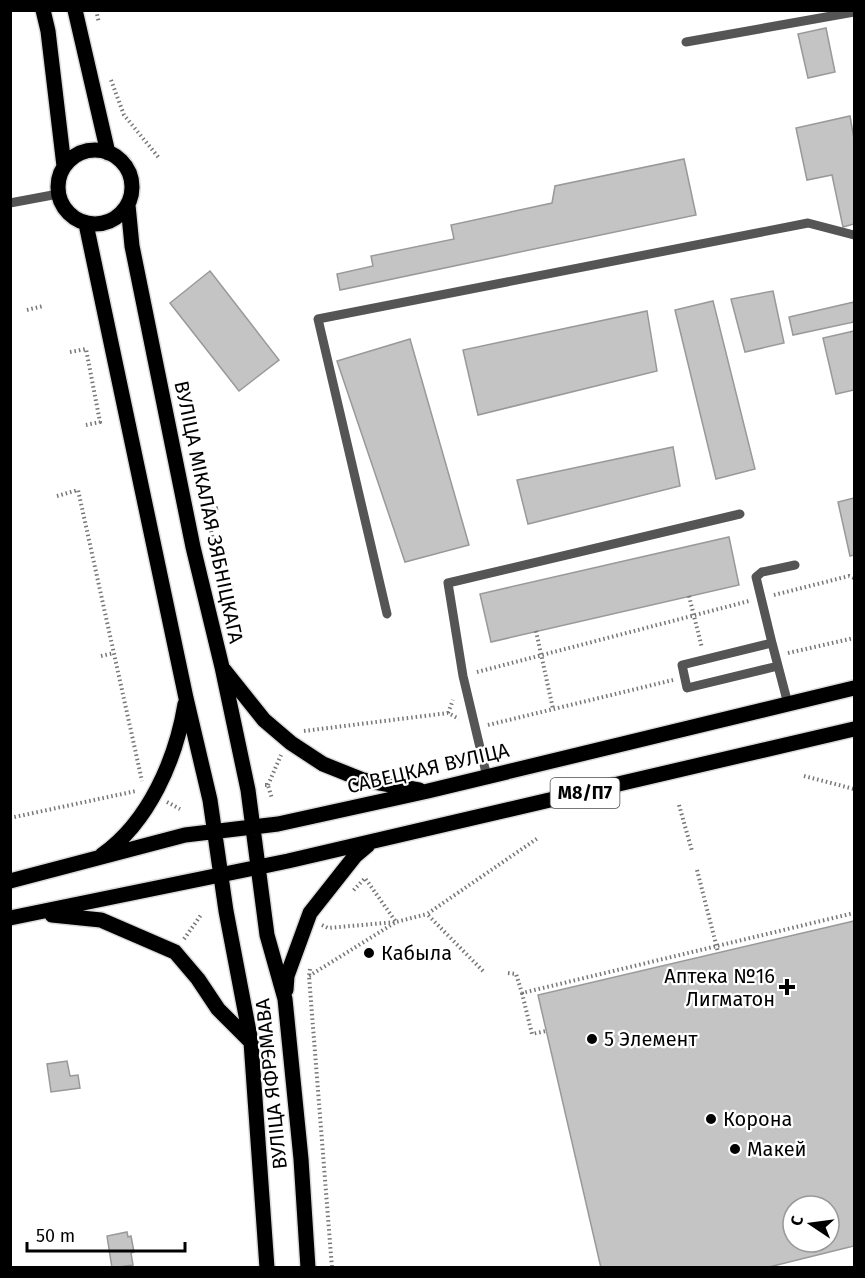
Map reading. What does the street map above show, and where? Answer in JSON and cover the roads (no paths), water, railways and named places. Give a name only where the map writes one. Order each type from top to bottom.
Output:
[{"type":"main road","points":[[43,10],[48,31],[64,166],[58,184],[61,204],[76,220],[98,225],[120,215],[128,205]]},
{"type":"main road","points":[[64,166],[73,157],[84,152],[96,150],[108,153],[75,10]]},
{"type":"main road","name":"ВУЛІЦА МІКАЛАЯ ЗЯБНІЦКАГА","points":[[108,153],[119,159],[132,180],[132,193],[128,205],[132,246],[186,514],[248,790],[253,827]]},
{"type":"main road","points":[[86,224],[215,832]]},
{"type":"main road","points":[[222,667],[264,720],[291,743],[323,764],[363,780],[428,791]]},
{"type":"main road","name":"САВЕЦКАЯ ВУЛІЦА","points":[[10,881],[185,835],[278,824],[428,791],[855,688]]},
{"type":"main road","points":[[98,858],[111,849],[139,817],[153,795],[175,748],[186,698]]},
{"type":"main road","name":"М8/П7","points":[[18,916],[258,868],[855,729]]},
{"type":"main road","name":"ВУЛІЦА ЯФРЭМАВА","points":[[253,827],[267,935],[285,999],[301,1158],[308,1268]]},
{"type":"main road","name":"ВУЛІЦА ЯФРЭМАВА","points":[[215,832],[251,1042],[267,1268]]},
{"type":"main road","points":[[285,999],[287,975],[310,913],[355,856],[369,843]]},
{"type":"main road","points":[[18,916],[68,915],[101,920],[175,952],[198,979],[218,1009],[251,1042]]},
{"type":"lane","points":[[686,42],[855,12]]},
{"type":"lane","points":[[10,203],[58,194]]},
{"type":"lane","points":[[387,614],[318,319],[808,223],[855,235]]},
{"type":"lane","points":[[487,777],[463,676],[448,583],[740,514]]},
{"type":"lane","points":[[788,704],[756,581],[759,574],[795,565]]},
{"type":"lane","points":[[772,643],[682,665],[687,688],[778,666]]},
{"type":"place","name":"Кабыла","points":[[369,953]]},
{"type":"place","name":"Аптека №16 Лигматон","points":[[787,987]]},
{"type":"place","name":"5 Элемент","points":[[592,1039]]},
{"type":"place","name":"Корона","points":[[711,1119]]},
{"type":"place","name":"Макей","points":[[735,1149]]}]
